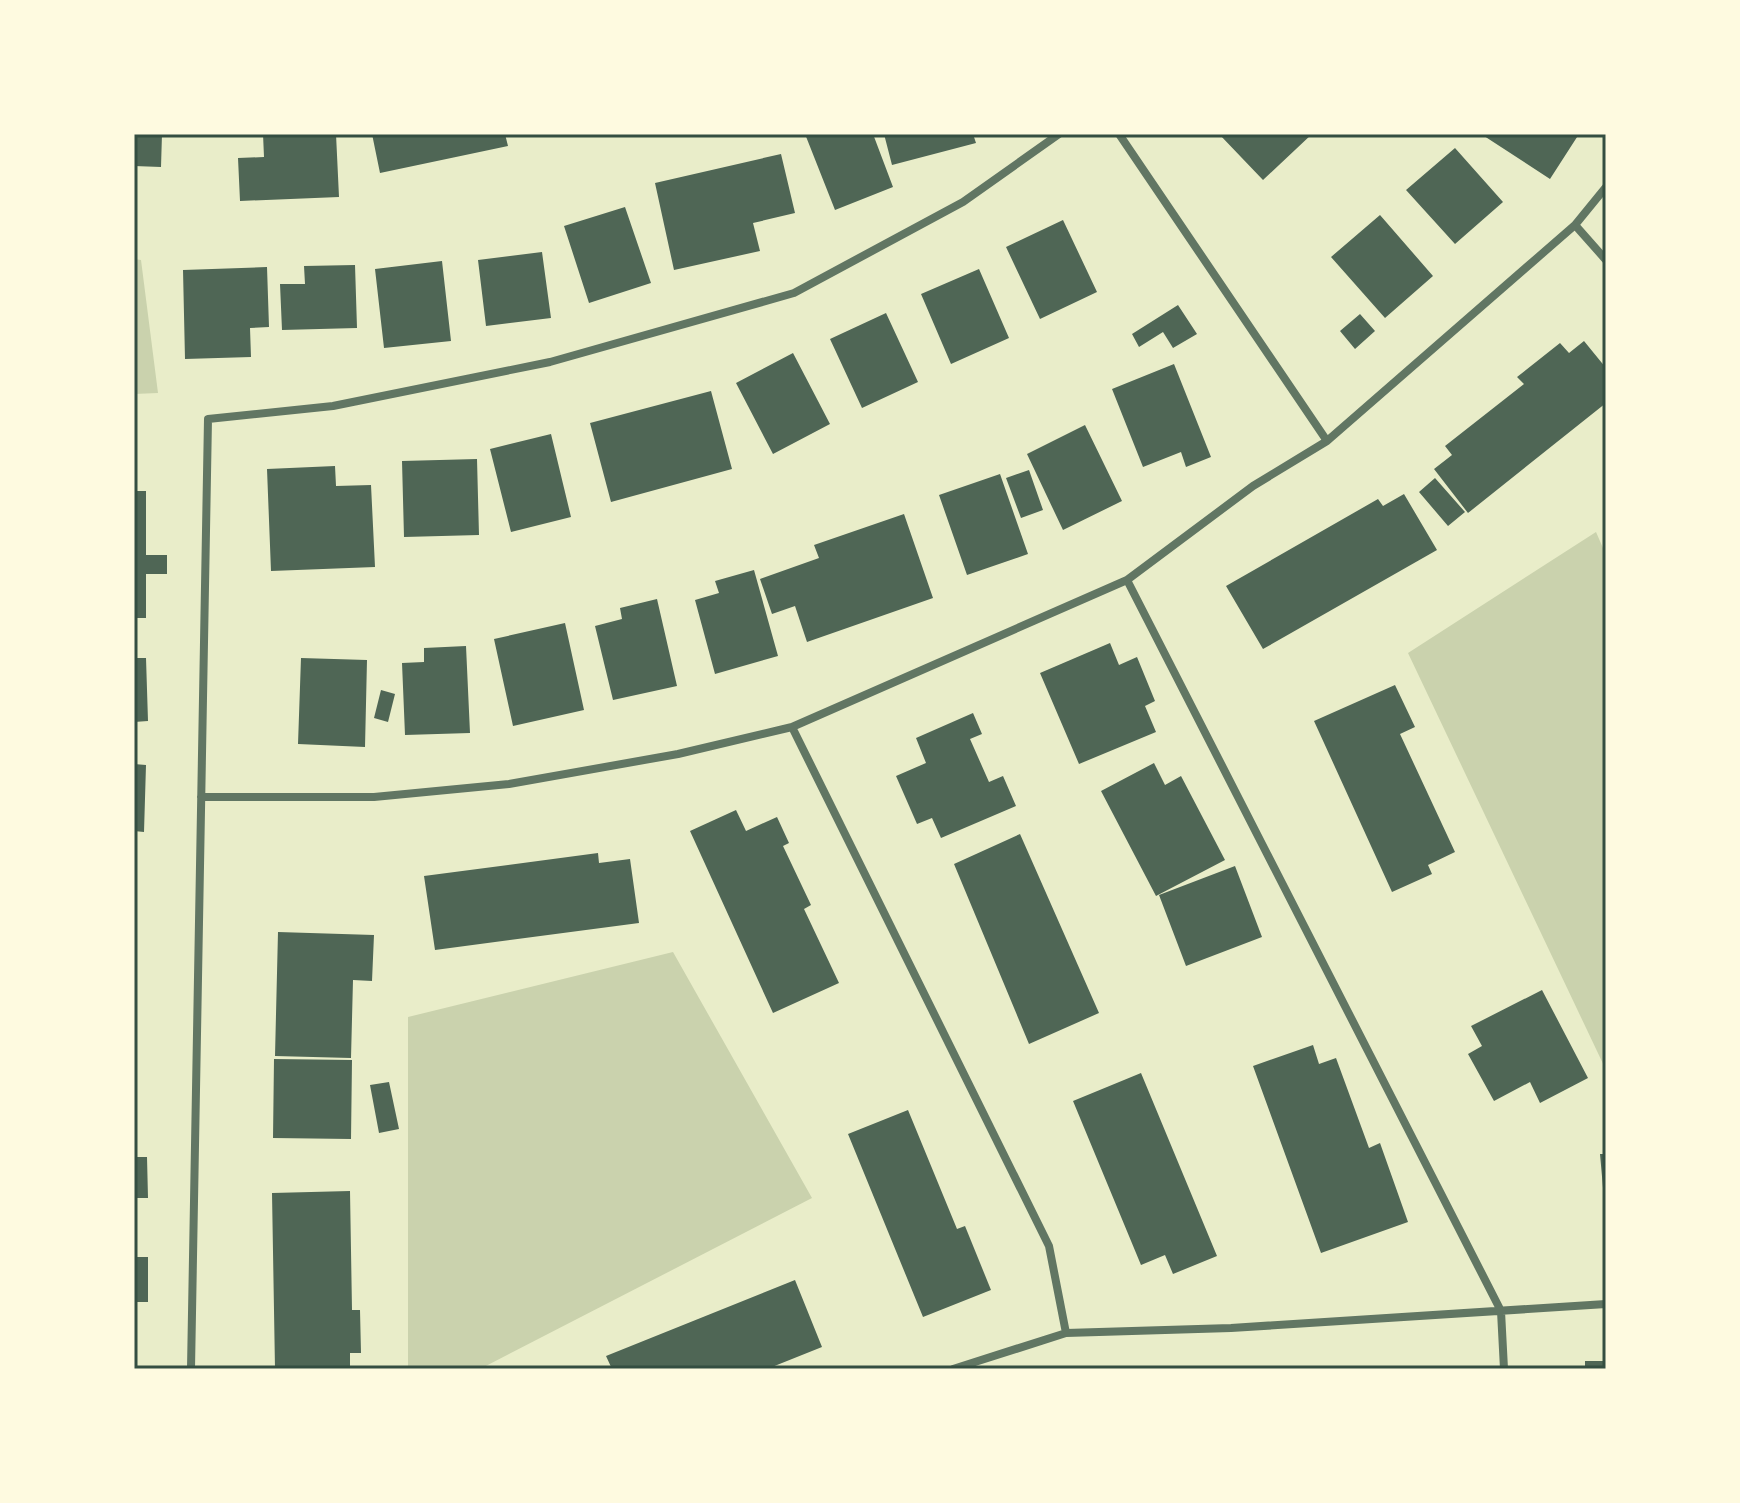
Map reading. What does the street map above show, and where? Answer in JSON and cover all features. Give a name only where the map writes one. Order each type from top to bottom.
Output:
[{"type":"street","points":[[191,1369],[208,419],[333,406],[550,362],[794,293],[963,202],[1059,134]]},
{"type":"street","points":[[1119,134],[1327,441]]},
{"type":"street","points":[[201,797],[374,797],[509,784],[678,754],[792,727],[1127,580],[1253,486],[1327,441],[1575,225],[1606,187]]},
{"type":"street","points":[[1575,225],[1606,260]]},
{"type":"street","points":[[1127,580],[1501,1311],[1504,1369]]},
{"type":"street","points":[[792,727],[1049,1246],[1066,1333]]},
{"type":"street","points":[[953,1369],[1066,1333],[1231,1328],[1606,1304]]},
{"type":"green space","points":[[134,259],[141,260],[158,393],[134,394]]},
{"type":"green space","points":[[1596,532],[1606,555],[1606,1070],[1408,653]]},
{"type":"green space","points":[[673,952],[812,1198],[480,1369],[408,1369],[408,1017]]},
{"type":"building","points":[[134,134],[162,134],[161,167],[134,166]]},
{"type":"building","points":[[263,134],[336,134],[339,197],[240,201],[238,158],[264,157]]},
{"type":"building","points":[[372,134],[505,134],[508,146],[380,173]]},
{"type":"building","points":[[805,134],[873,134],[893,187],[835,210]]},
{"type":"building","points":[[884,134],[973,134],[976,143],[892,165]]},
{"type":"building","points":[[1219,134],[1312,134],[1263,180]]},
{"type":"building","points":[[1481,134],[1579,134],[1550,179]]},
{"type":"building","points":[[1455,148],[1503,202],[1455,244],[1406,190]]},
{"type":"building","points":[[781,154],[795,213],[753,223],[760,251],[674,270],[655,183]]},
{"type":"building","points":[[625,207],[651,283],[589,303],[564,226]]},
{"type":"building","points":[[1380,215],[1433,276],[1385,318],[1331,257]]},
{"type":"building","points":[[1063,220],[1097,292],[1040,319],[1006,247]]},
{"type":"building","points":[[542,252],[551,318],[486,326],[478,260]]},
{"type":"building","points":[[442,261],[451,341],[384,348],[375,269]]},
{"type":"building","points":[[355,265],[357,328],[282,330],[280,284],[305,284],[304,266]]},
{"type":"building","points":[[267,267],[269,327],[250,328],[251,357],[185,359],[183,270]]},
{"type":"building","points":[[979,269],[1009,338],[951,364],[921,294]]},
{"type":"building","points":[[1178,305],[1197,334],[1173,348],[1163,332],[1139,347],[1132,334]]},
{"type":"building","points":[[886,313],[918,382],[862,408],[830,339]]},
{"type":"building","points":[[1360,314],[1375,331],[1355,349],[1340,331]]},
{"type":"building","points":[[1584,341],[1606,368],[1606,403],[1468,513],[1434,469],[1452,455],[1445,446],[1524,384],[1517,377],[1560,343],[1569,353]]},
{"type":"building","points":[[793,353],[830,424],[773,454],[736,383]]},
{"type":"building","points":[[1174,364],[1211,457],[1186,467],[1181,452],[1143,467],[1112,389]]},
{"type":"building","points":[[711,391],[732,469],[611,502],[590,423]]},
{"type":"building","points":[[1085,425],[1122,501],[1063,530],[1027,454]]},
{"type":"building","points":[[551,434],[571,517],[511,532],[490,449]]},
{"type":"building","points":[[477,459],[479,535],[404,537],[402,461]]},
{"type":"building","points":[[335,466],[336,486],[371,485],[375,567],[271,571],[267,469]]},
{"type":"building","points":[[1029,470],[1043,510],[1021,518],[1006,478]]},
{"type":"building","points":[[1000,474],[1028,554],[967,575],[939,495]]},
{"type":"building","points":[[1435,478],[1465,512],[1448,526],[1419,492]]},
{"type":"building","points":[[134,491],[146,491],[146,555],[167,555],[167,574],[146,574],[146,618],[134,618]]},
{"type":"building","points":[[1404,494],[1437,550],[1263,649],[1226,586],[1378,499],[1383,506]]},
{"type":"building","points":[[904,514],[933,598],[807,642],[795,606],[772,614],[760,579],[819,558],[814,545]]},
{"type":"building","points":[[754,570],[778,656],[715,674],[695,600],[719,593],[715,581]]},
{"type":"building","points":[[657,599],[677,686],[613,700],[595,626],[622,619],[620,608]]},
{"type":"building","points":[[565,623],[584,710],[513,726],[494,639]]},
{"type":"building","points":[[1110,643],[1119,665],[1137,657],[1155,701],[1145,706],[1156,732],[1079,764],[1040,673]]},
{"type":"building","points":[[466,646],[470,733],[405,735],[402,663],[424,662],[424,648]]},
{"type":"building","points":[[134,658],[146,658],[148,721],[134,722]]},
{"type":"building","points":[[301,658],[367,660],[365,747],[298,744]]},
{"type":"building","points":[[1395,685],[1415,727],[1400,734],[1455,852],[1428,865],[1432,874],[1392,892],[1314,721]]},
{"type":"building","points":[[381,690],[395,694],[388,722],[374,718]]},
{"type":"building","points":[[973,713],[982,734],[970,739],[989,782],[1003,776],[1016,806],[941,838],[932,818],[917,824],[896,776],[926,763],[916,738]]},
{"type":"building","points":[[1154,763],[1165,785],[1181,776],[1225,860],[1156,896],[1101,791]]},
{"type":"building","points":[[134,764],[146,765],[144,832],[134,831]]},
{"type":"building","points":[[736,810],[746,831],[777,817],[789,843],[783,846],[811,905],[804,909],[839,983],[773,1013],[690,831]]},
{"type":"building","points":[[1020,834],[1099,1013],[1029,1044],[954,864]]},
{"type":"building","points":[[598,853],[599,863],[630,859],[639,923],[435,950],[424,876]]},
{"type":"building","points":[[1235,866],[1262,937],[1186,966],[1159,895]]},
{"type":"building","points":[[278,932],[374,935],[372,981],[353,980],[351,1058],[275,1056]]},
{"type":"building","points":[[1542,990],[1588,1078],[1540,1103],[1530,1082],[1494,1101],[1468,1054],[1482,1046],[1471,1026]]},
{"type":"building","points":[[1313,1045],[1319,1064],[1336,1058],[1369,1148],[1380,1143],[1408,1222],[1321,1253],[1253,1066]]},
{"type":"building","points":[[274,1059],[352,1060],[351,1139],[273,1138]]},
{"type":"building","points":[[1141,1073],[1217,1256],[1173,1274],[1165,1255],[1141,1265],[1073,1101]]},
{"type":"building","points":[[389,1082],[399,1129],[379,1133],[370,1085]]},
{"type":"building","points":[[908,1110],[957,1229],[965,1226],[991,1290],[923,1317],[848,1134]]},
{"type":"building","points":[[1600,1154],[1606,1154],[1606,1199],[1604,1199]]},
{"type":"building","points":[[134,1157],[147,1157],[148,1198],[134,1198]]},
{"type":"building","points":[[350,1191],[352,1310],[360,1310],[361,1353],[350,1353],[350,1369],[275,1369],[272,1193]]},
{"type":"building","points":[[134,1257],[148,1257],[148,1302],[134,1302]]},
{"type":"building","points":[[795,1280],[822,1347],[767,1369],[612,1369],[606,1356]]},
{"type":"building","points":[[1585,1361],[1606,1361],[1606,1369],[1585,1369]]}]
